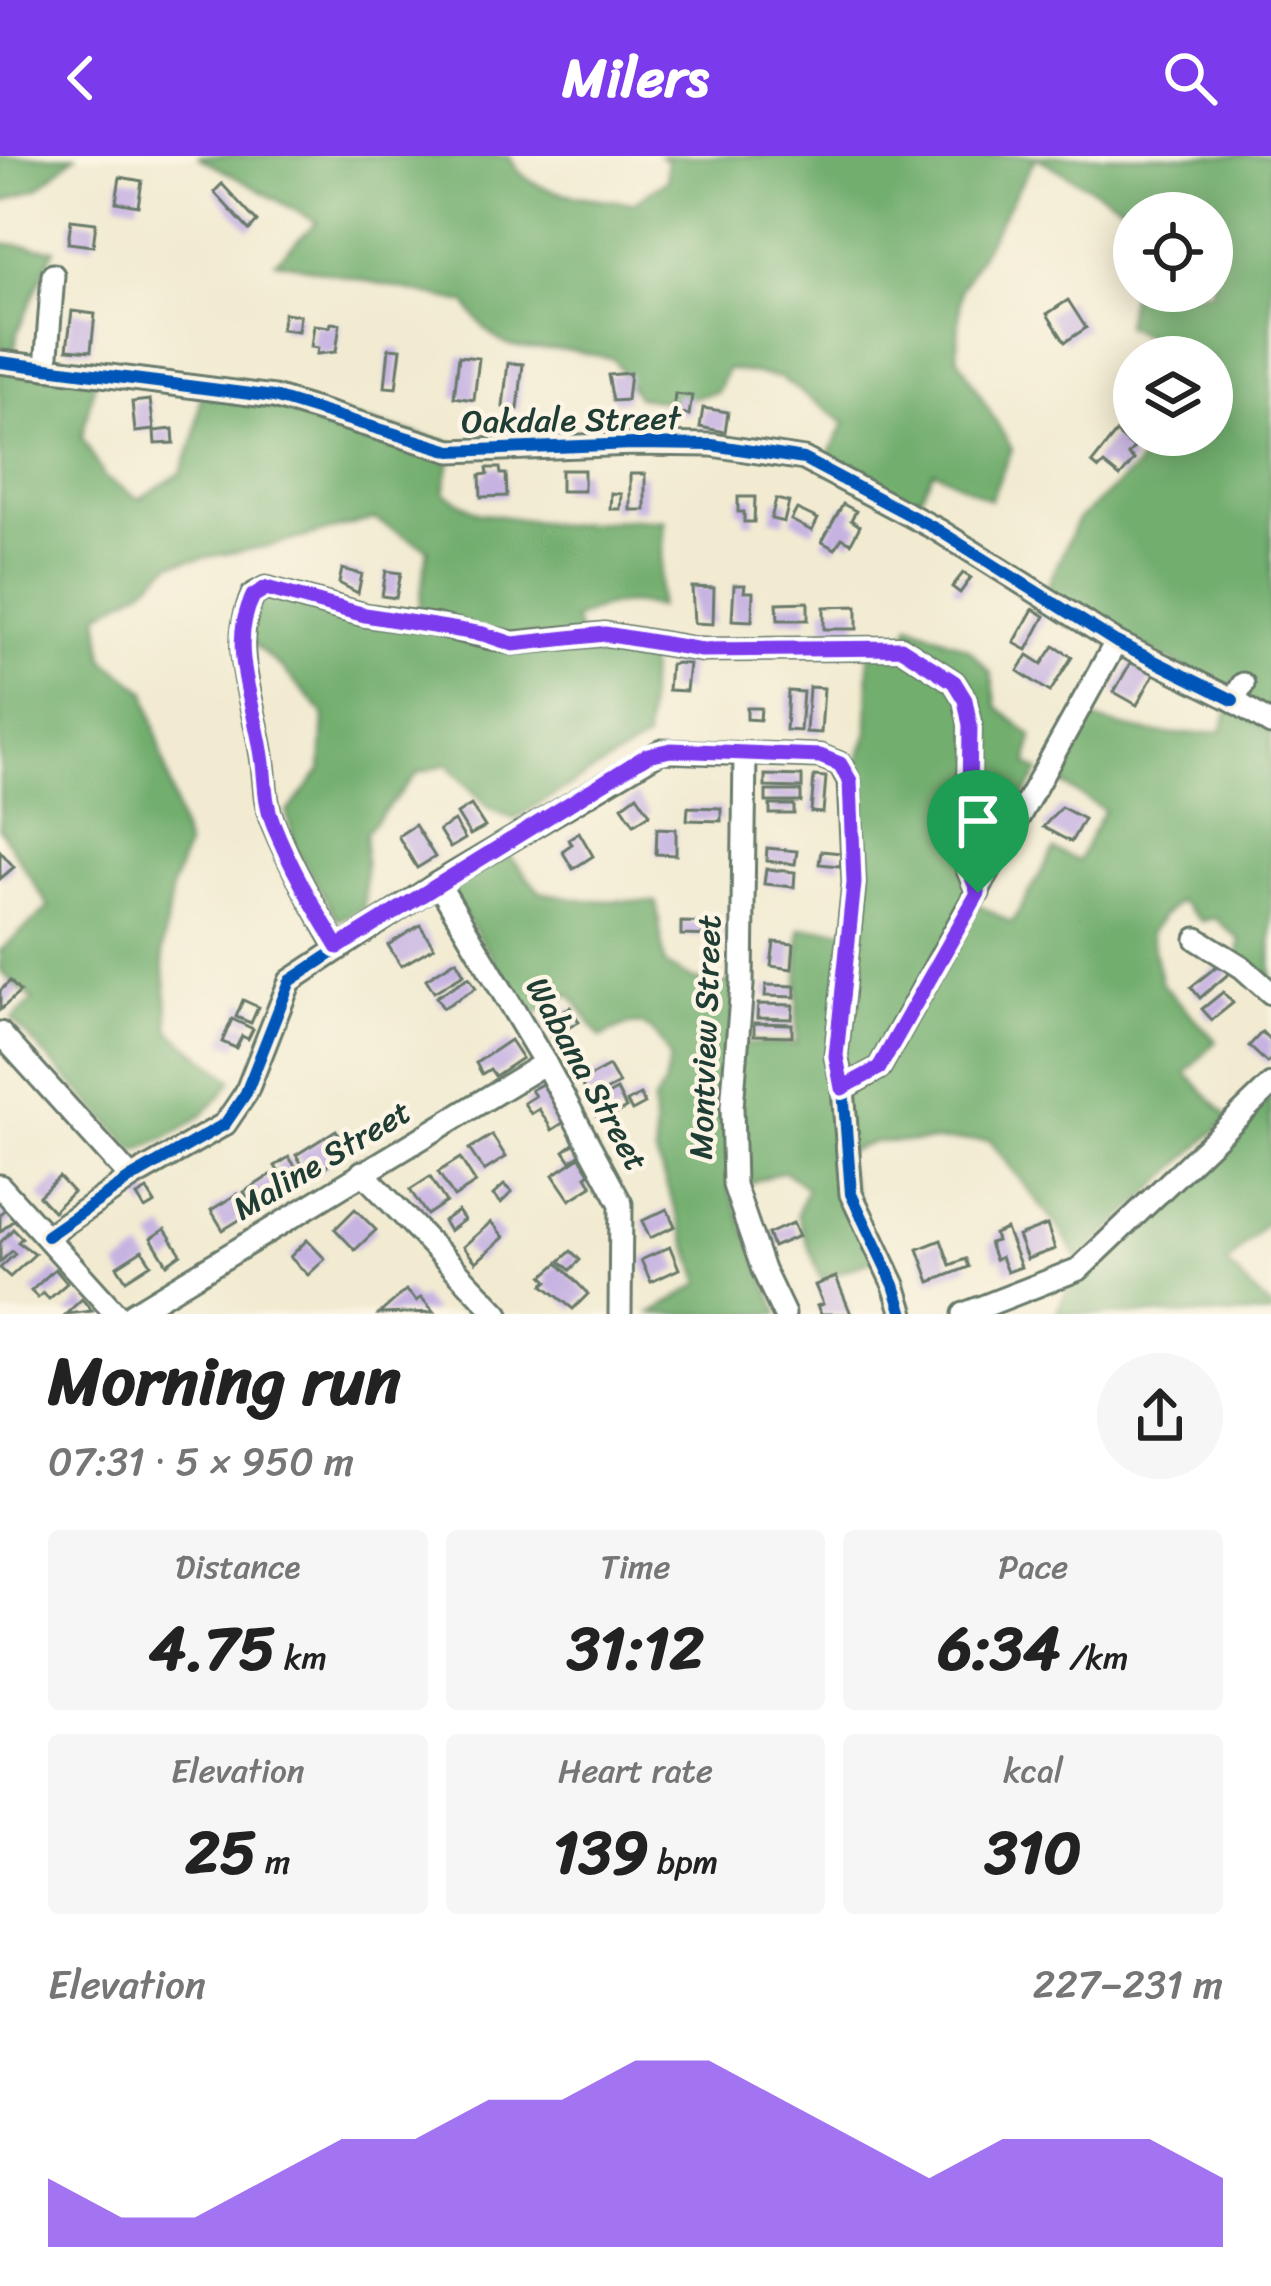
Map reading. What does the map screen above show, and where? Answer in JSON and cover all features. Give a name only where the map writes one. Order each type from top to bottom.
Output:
[{"type":"street","points":[[46,368],[53,275]]},
{"type":"street","name":"Oakdale Street","points":[[0,362],[274,397],[451,451],[673,444],[804,459],[938,530],[1116,642],[1238,692],[1271,724]]},
{"type":"street","points":[[338,947],[300,883],[267,804],[241,636],[253,596],[266,588],[365,615],[451,628],[513,644],[605,634],[702,650],[901,648],[954,682],[965,700],[970,725],[968,867],[978,893]]},
{"type":"street","points":[[842,1088],[879,1068],[1116,642]]},
{"type":"street","points":[[47,1236],[130,1178],[225,1124],[246,1093],[286,986],[298,972],[438,883],[648,755],[671,750],[820,756],[840,764],[850,781],[854,883],[836,1056],[851,1195],[903,1314]]},
{"type":"street","name":"Montview Street","points":[[745,753],[742,985],[732,1106],[734,1185],[784,1314]]},
{"type":"street","name":"Wabana Street","points":[[438,883],[545,1063],[621,1204],[620,1314]]},
{"type":"street","points":[[1198,939],[1242,967],[1271,993]]},
{"type":"street","points":[[0,1034],[130,1178]]},
{"type":"street","name":"Maline Street","points":[[115,1312],[454,1120],[545,1063]]},
{"type":"street","points":[[964,1314],[1079,1269],[1271,1085]]},
{"type":"street","points":[[362,1172],[498,1314]]},
{"type":"street","points":[[0,1186],[115,1312]]},
{"type":"green space","points":[[0,156],[75,156],[38,188],[0,203]]},
{"type":"green space","points":[[197,156],[510,156],[530,181],[545,188],[633,203],[667,180],[667,160],[660,156],[1271,156],[1271,712],[1120,635],[1046,590],[1077,521],[1135,469],[1143,456],[1233,456],[1233,336],[1145,336],[1125,326],[1127,312],[1233,312],[1233,192],[1113,192],[1113,200],[1036,157],[961,289],[957,356],[1012,449],[990,500],[934,470],[912,512],[824,463],[845,423],[781,378],[727,369],[717,392],[673,402],[637,397],[614,359],[508,344],[488,332],[466,303],[276,261],[317,222]]},
{"type":"green space","points":[[0,243],[54,249],[17,333],[15,350],[0,348]]},
{"type":"green space","points":[[0,369],[95,380],[82,437],[105,478],[139,499],[181,473],[195,437],[203,381],[453,443],[444,493],[479,513],[562,525],[665,521],[658,607],[615,605],[574,620],[586,649],[649,659],[646,740],[514,819],[488,807],[447,764],[418,773],[366,832],[364,908],[338,920],[295,847],[287,813],[321,771],[324,714],[244,636],[267,591],[416,627],[428,549],[374,519],[270,546],[172,563],[143,589],[99,614],[104,659],[146,692],[186,848],[172,886],[162,950],[170,1031],[232,1080],[190,1124],[136,1151],[12,1020],[33,1000],[0,971],[0,951],[49,907],[0,829]]},
{"type":"green space","points":[[910,624],[968,648],[991,673],[997,707],[1032,736],[1028,764],[1039,771],[967,899],[1012,923],[1054,850],[1078,861],[1104,810],[1051,777],[1083,715],[1151,732],[1203,733],[1221,731],[1230,706],[1271,731],[1271,987],[1238,958],[1240,940],[1215,918],[1201,921],[1179,901],[1150,934],[1162,984],[1216,1041],[1186,1073],[1229,1118],[1078,1260],[1061,1231],[989,1140],[874,1142],[842,1153],[876,1259],[821,1279],[797,1214],[807,1188],[784,1171],[729,1190],[779,1314],[651,1314],[701,1283],[656,1155],[653,1103],[664,1085],[670,1058],[656,1036],[642,1026],[624,1026],[601,1038],[570,994],[529,1017],[448,889],[508,854],[540,892],[584,900],[656,902],[665,964],[694,980],[735,983],[731,1044],[796,1044],[800,928],[859,930],[863,852],[855,767],[868,733],[869,648],[901,648]]},
{"type":"green space","points":[[1271,1096],[1271,1218],[1227,1264],[1271,1314],[1056,1314],[1072,1279]]},
{"type":"building","points":[[120,177],[142,181],[138,206],[116,202]]},
{"type":"building","points":[[222,184],[257,222],[249,230],[214,192]]},
{"type":"building","points":[[71,220],[96,223],[93,246],[68,243]]},
{"type":"building","points":[[1068,300],[1086,328],[1065,342],[1047,314]]},
{"type":"building","points":[[72,311],[95,314],[91,351],[67,349]]},
{"type":"building","points":[[284,313],[300,315],[298,331],[281,329]]},
{"type":"building","points":[[340,324],[336,352],[317,354],[318,348],[311,347],[314,325],[330,327]]},
{"type":"building","points":[[389,348],[401,349],[396,388],[385,387]]},
{"type":"building","points":[[459,356],[479,358],[474,400],[454,397]]},
{"type":"building","points":[[508,363],[523,364],[518,409],[503,407]]},
{"type":"building","points":[[630,373],[627,400],[613,401],[608,375]]},
{"type":"building","points":[[675,394],[692,396],[689,415],[673,413]]},
{"type":"building","points":[[150,400],[154,430],[135,432],[132,402]]},
{"type":"building","points":[[703,408],[728,412],[725,432],[700,427]]},
{"type":"building","points":[[173,429],[174,443],[155,444],[154,431]]},
{"type":"building","points":[[1113,437],[1113,456],[1134,460],[1120,477],[1104,464],[1099,469],[1092,463]]},
{"type":"building","points":[[487,468],[500,468],[506,474],[507,496],[481,497],[480,475],[488,474]]},
{"type":"building","points":[[561,470],[584,470],[584,491],[561,491]]},
{"type":"building","points":[[630,474],[645,474],[645,510],[630,510]]},
{"type":"building","points":[[611,493],[621,494],[620,509],[610,509]]},
{"type":"building","points":[[738,497],[755,497],[754,522],[744,522]]},
{"type":"building","points":[[776,499],[789,502],[784,522],[771,519]]},
{"type":"building","points":[[843,504],[856,511],[851,520],[860,526],[851,543],[842,538],[835,549],[822,542]]},
{"type":"building","points":[[797,509],[818,519],[812,531],[791,520]]},
{"type":"building","points":[[342,569],[362,574],[358,593],[339,583]]},
{"type":"building","points":[[386,571],[401,573],[396,598],[382,596]]},
{"type":"building","points":[[963,573],[971,578],[960,593],[952,587]]},
{"type":"building","points":[[734,585],[745,585],[744,592],[753,592],[752,621],[732,620]]},
{"type":"building","points":[[692,587],[714,588],[713,624],[694,623]]},
{"type":"building","points":[[808,602],[808,620],[778,620],[777,603]]},
{"type":"building","points":[[857,606],[857,629],[824,629],[824,607]]},
{"type":"building","points":[[1033,609],[1045,616],[1027,650],[1014,643]]},
{"type":"building","points":[[1054,646],[1072,657],[1050,692],[1018,671],[1028,655],[1042,664]]},
{"type":"building","points":[[1132,660],[1155,672],[1137,705],[1114,692]]},
{"type":"building","points":[[689,664],[686,691],[668,690],[670,665]]},
{"type":"building","points":[[809,687],[824,688],[821,733],[806,732]]},
{"type":"building","points":[[788,691],[803,692],[800,731],[786,730]]},
{"type":"building","points":[[747,708],[761,708],[760,720],[747,719]]},
{"type":"building","points":[[765,775],[802,776],[802,788],[765,787]]},
{"type":"building","points":[[814,776],[826,777],[823,813],[811,812]]},
{"type":"building","points":[[766,791],[801,791],[801,802],[766,802]]},
{"type":"building","points":[[637,795],[650,814],[634,824],[622,806]]},
{"type":"building","points":[[471,805],[485,827],[470,835],[457,814]]},
{"type":"building","points":[[770,805],[794,805],[794,814],[770,814]]},
{"type":"building","points":[[688,807],[721,808],[721,821],[687,820]]},
{"type":"building","points":[[1061,807],[1084,819],[1071,842],[1043,827]]},
{"type":"building","points":[[454,821],[465,839],[450,848],[439,830]]},
{"type":"building","points":[[415,825],[435,857],[417,868],[398,836]]},
{"type":"building","points":[[657,828],[676,829],[676,855],[656,854]]},
{"type":"building","points":[[579,832],[593,856],[573,869],[562,851]]},
{"type":"building","points":[[767,848],[797,851],[795,864],[766,861]]},
{"type":"building","points":[[0,851],[14,867],[0,879]]},
{"type":"building","points":[[821,851],[842,853],[840,866],[819,864]]},
{"type":"building","points":[[766,869],[795,872],[794,887],[764,884]]},
{"type":"building","points":[[681,922],[721,923],[721,936],[681,935]]},
{"type":"building","points":[[420,925],[434,947],[401,966],[388,945]]},
{"type":"building","points":[[774,942],[794,944],[792,969],[771,966]]},
{"type":"building","points":[[456,960],[464,974],[434,992],[426,979]]},
{"type":"building","points":[[1223,961],[1232,971],[1200,998],[1191,987]]},
{"type":"building","points":[[469,977],[476,988],[443,1008],[436,997]]},
{"type":"building","points":[[10,981],[20,992],[0,1010],[0,991]]},
{"type":"building","points":[[766,985],[795,986],[795,997],[765,996]]},
{"type":"building","points":[[1223,992],[1233,1003],[1212,1020],[1202,1009]]},
{"type":"building","points":[[243,1000],[258,1007],[251,1023],[236,1017]]},
{"type":"building","points":[[758,1004],[793,1005],[792,1019],[757,1018]]},
{"type":"building","points":[[570,1007],[579,1022],[551,1037],[543,1022]]},
{"type":"building","points":[[232,1019],[253,1029],[236,1048],[222,1042]]},
{"type":"building","points":[[754,1023],[792,1024],[792,1036],[754,1035]]},
{"type":"building","points":[[1262,1032],[1271,1041],[1267,1063],[1249,1046]]},
{"type":"building","points":[[510,1040],[522,1058],[495,1076],[490,1069],[482,1074],[476,1063]]},
{"type":"building","points":[[609,1066],[619,1084],[590,1099],[580,1082]]},
{"type":"building","points":[[542,1084],[566,1121],[552,1130],[539,1109],[531,1114],[524,1103],[535,1096],[531,1090]]},
{"type":"building","points":[[617,1090],[626,1108],[601,1122],[591,1104]]},
{"type":"building","points":[[640,1095],[645,1104],[632,1111],[627,1102]]},
{"type":"building","points":[[336,1130],[348,1149],[311,1178],[296,1155]]},
{"type":"building","points":[[492,1135],[506,1157],[484,1171],[469,1149]]},
{"type":"building","points":[[576,1142],[583,1152],[571,1161],[564,1151]]},
{"type":"building","points":[[289,1157],[304,1180],[289,1189],[275,1166]]},
{"type":"building","points":[[580,1157],[592,1186],[570,1200],[553,1175]]},
{"type":"building","points":[[460,1158],[476,1183],[454,1197],[438,1172]]},
{"type":"building","points":[[272,1174],[283,1192],[255,1210],[244,1192]]},
{"type":"building","points":[[59,1177],[73,1192],[53,1211],[39,1196]]},
{"type":"building","points":[[430,1177],[446,1202],[427,1215],[410,1190]]},
{"type":"building","points":[[504,1185],[512,1192],[501,1203],[493,1195]]},
{"type":"building","points":[[147,1190],[155,1203],[145,1209],[137,1196]]},
{"type":"building","points":[[237,1194],[249,1214],[223,1230],[211,1210]]},
{"type":"building","points":[[5,1209],[15,1219],[0,1232],[0,1214]]},
{"type":"building","points":[[355,1209],[376,1230],[355,1250],[335,1229]]},
{"type":"building","points":[[667,1209],[675,1226],[650,1238],[642,1221]]},
{"type":"building","points":[[458,1211],[464,1220],[449,1231],[443,1221]]},
{"type":"building","points":[[491,1222],[504,1237],[476,1262],[463,1247]]},
{"type":"building","points":[[793,1223],[799,1236],[773,1247],[768,1234]]},
{"type":"building","points":[[1047,1225],[1055,1249],[1027,1259],[1018,1236]]},
{"type":"building","points":[[13,1229],[22,1238],[18,1242],[35,1254],[10,1277],[0,1268],[15,1254],[12,1251],[0,1262],[0,1243]]},
{"type":"building","points":[[165,1229],[181,1254],[167,1264],[151,1238]]},
{"type":"building","points":[[1006,1229],[1021,1267],[1007,1272],[1001,1257],[995,1260],[989,1243],[996,1241],[994,1234]]},
{"type":"building","points":[[307,1240],[325,1259],[308,1275],[290,1257]]},
{"type":"building","points":[[941,1240],[950,1265],[966,1259],[969,1267],[930,1282],[918,1249]]},
{"type":"building","points":[[670,1247],[679,1269],[651,1282],[641,1260]]},
{"type":"building","points":[[142,1250],[151,1264],[126,1280],[117,1266]]},
{"type":"building","points":[[571,1251],[580,1260],[570,1270],[560,1261]]},
{"type":"building","points":[[558,1263],[588,1294],[573,1309],[543,1285],[548,1281],[543,1276]]},
{"type":"building","points":[[55,1269],[67,1283],[49,1299],[43,1293],[38,1298],[31,1291]]},
{"type":"building","points":[[836,1277],[851,1314],[821,1314],[817,1306],[823,1304],[815,1285]]},
{"type":"building","points":[[406,1290],[417,1301],[421,1297],[434,1312],[379,1314]]},
{"type":"building","points":[[82,1299],[92,1311],[66,1314]]},
{"type":"cycle path","points":[[0,362],[274,397],[451,451],[712,445],[804,459],[938,530],[1116,642],[1233,700]]},
{"type":"cycle path","points":[[47,1236],[131,1178],[225,1124],[246,1093],[290,981],[438,883],[661,751],[820,756],[840,764],[849,781],[854,883],[836,1056],[851,1194],[903,1314]]},
{"type":"route","points":[[266,588],[365,615],[483,634],[513,644],[605,634],[702,650],[901,648],[954,682],[965,700],[970,725],[968,867],[978,893],[879,1068],[842,1088],[837,1032],[854,883],[850,781],[846,770],[832,759],[671,750],[648,755],[338,947],[300,883],[271,819],[247,689],[241,636],[246,610],[253,596],[266,588]]}]
